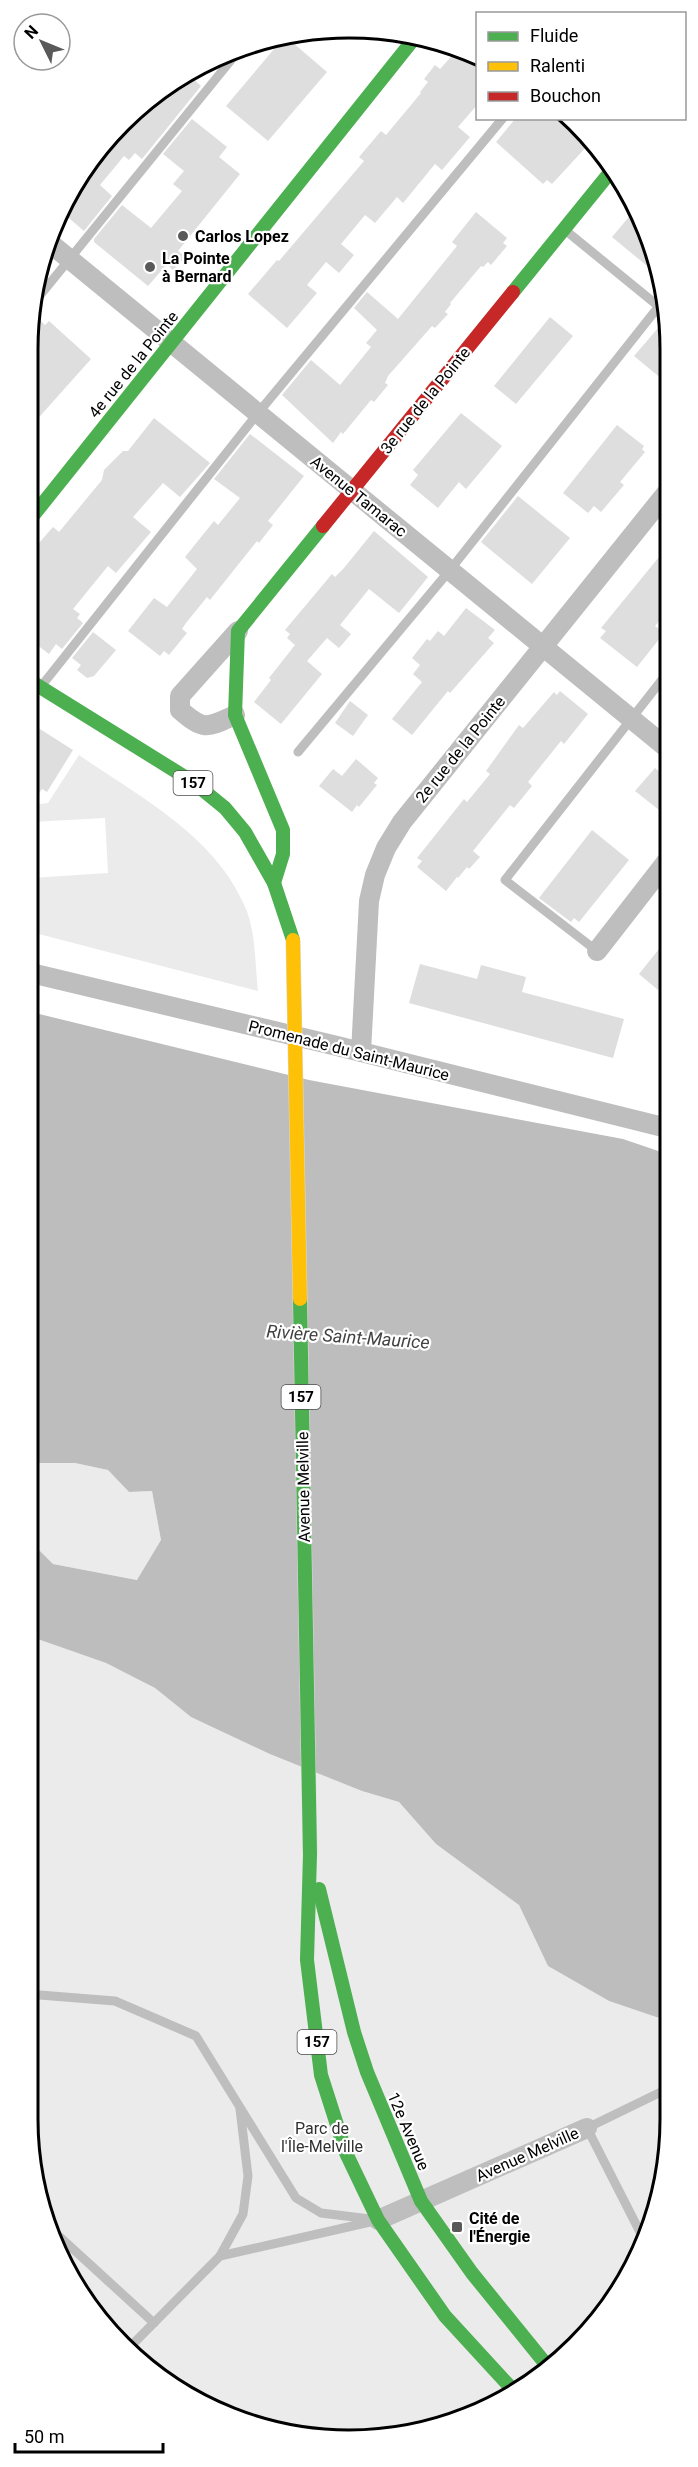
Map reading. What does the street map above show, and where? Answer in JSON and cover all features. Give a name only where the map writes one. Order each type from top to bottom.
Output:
[{"type":"main road","name":"4e rue de la Pointe","points":[[38,510],[411,43]]},
{"type":"main road","name":"3e rue de la Pointe","points":[[238,631],[608,175]]},
{"type":"main road","points":[[238,631],[235,715],[283,830],[283,854],[274,883]]},
{"type":"main road","name":"157","points":[[38,686],[192,782],[225,808],[246,832],[274,883]]},
{"type":"main road","name":"Avenue Melville","points":[[274,883],[293,940],[310,1854],[307,1960],[321,2075],[345,2153],[378,2220],[445,2316],[509,2385]]},
{"type":"main road","name":"Avenue Melville","points":[[310,1854],[354,2032],[367,2072]]},
{"type":"main road","name":"12e Avenue","points":[[367,2072],[421,2201]]},
{"type":"main road","name":"157","points":[[421,2201],[471,2273],[543,2361]]},
{"type":"street","name":"Avenue Tamarac","points":[[55,247],[660,741]]},
{"type":"street","name":"2e rue de la Pointe","points":[[361,1052],[369,901],[375,875],[386,848],[402,822],[660,501]]},
{"type":"street","name":"3e rue de la Pointe","points":[[235,715],[210,727],[196,725],[180,710],[180,696],[238,631]]},
{"type":"street","points":[[597,951],[660,870]]},
{"type":"street","name":"Promenade du Saint-Maurice","points":[[38,975],[660,1126]]},
{"type":"street","name":"Avenue Melville","points":[[378,2220],[586,2128]]},
{"type":"lane","points":[[42,292],[230,61]]},
{"type":"lane","points":[[38,683],[501,120]]},
{"type":"lane","points":[[564,229],[658,305]]},
{"type":"lane","points":[[298,752],[450,570],[658,307]]},
{"type":"lane","points":[[597,951],[505,880],[660,681]]},
{"type":"lane","points":[[38,1995],[115,2001],[196,2036],[296,2198],[321,2213],[378,2220]]},
{"type":"lane","points":[[586,2128],[660,2092]]},
{"type":"lane","points":[[134,2343],[220,2256],[243,2214],[248,2176],[239,2106]]},
{"type":"lane","name":"Avenue Melville","points":[[586,2128],[639,2231]]},
{"type":"lane","points":[[220,2256],[378,2220]]},
{"type":"lane","points":[[61,2237],[154,2323]]},
{"type":"green space","points":[[79,755],[151,803],[196,840],[216,860],[233,883],[246,909],[253,939],[258,991],[38,934],[38,878],[108,873],[105,818],[38,822],[38,804],[48,803]]},
{"type":"green space","points":[[38,1463],[75,1463],[108,1470],[129,1492],[152,1491],[161,1540],[138,1580],[53,1564],[38,1549]]},
{"type":"green space","name":"Parc de l'Île-Melville","points":[[38,1639],[106,1663],[155,1688],[191,1717],[362,1791],[399,1802],[436,1844],[519,1905],[548,1966],[609,2001],[660,2018],[660,2138],[655,2179],[637,2237],[619,2274],[596,2308],[554,2352],[505,2388],[468,2406],[430,2419],[390,2427],[349,2430],[288,2424],[230,2406],[193,2388],[144,2352],[102,2308],[79,2274],[61,2237],[43,2179],[38,2138]]},
{"type":"water","name":"Rivière Saint-Maurice","points":[[38,1014],[309,1080],[623,1139],[660,1152],[660,2018],[609,2001],[548,1966],[519,1905],[436,1844],[399,1802],[362,1791],[270,1754],[191,1717],[155,1688],[106,1663],[38,1639],[38,1549],[53,1564],[137,1580],[161,1540],[152,1491],[129,1492],[108,1470],[75,1463],[38,1463]]},
{"type":"building","points":[[292,42],[327,72],[268,141],[226,106],[277,46]]},
{"type":"building","points":[[452,55],[476,65],[476,106],[458,127],[470,137],[442,170],[435,164],[403,203],[397,197],[375,223],[365,215],[341,244],[354,255],[339,273],[326,262],[307,285],[317,293],[287,328],[248,294],[364,161],[359,157],[381,131],[386,135],[421,93],[428,82],[424,79],[435,65],[440,69]]},
{"type":"building","points":[[193,79],[201,86],[142,159],[135,153],[129,160],[124,156],[100,185],[112,196],[84,231],[67,217],[79,193],[102,159],[144,115]]},
{"type":"building","points":[[192,119],[227,147],[219,157],[240,174],[178,251],[185,257],[173,270],[167,264],[148,286],[94,242],[94,239],[122,205],[151,228],[182,191],[173,184],[184,171],[163,154]]},
{"type":"building","points":[[514,120],[559,120],[586,147],[552,184],[547,180],[543,184],[496,142]]},
{"type":"building","points":[[476,212],[507,238],[503,243],[507,246],[491,265],[488,262],[483,267],[481,266],[450,303],[445,312],[448,314],[435,328],[432,326],[388,376],[385,383],[388,385],[374,402],[371,400],[333,443],[282,395],[311,360],[340,385],[371,347],[366,343],[377,330],[354,308],[367,292],[398,319],[457,246],[452,242]]},
{"type":"building","points":[[630,215],[650,268],[612,237]]},
{"type":"building","points":[[550,317],[573,336],[516,404],[494,386]]},
{"type":"building","points":[[41,321],[45,325],[49,321],[91,359],[38,418],[38,329]]},
{"type":"building","points":[[660,326],[660,377],[634,356]]},
{"type":"building","points":[[461,413],[502,446],[466,489],[459,482],[438,508],[410,485],[418,475],[413,470]]},
{"type":"building","points":[[154,418],[210,463],[180,497],[163,483],[133,517],[151,532],[116,573],[108,566],[73,609],[80,614],[77,618],[83,623],[62,649],[56,644],[49,654],[38,646],[38,544],[53,527],[59,532],[102,480],[104,470],[123,451],[128,451]]},
{"type":"building","points":[[617,425],[644,446],[642,449],[645,452],[620,482],[624,485],[601,512],[594,506],[588,513],[563,493]]},
{"type":"building","points":[[250,434],[304,476],[268,521],[273,525],[259,543],[257,541],[210,600],[207,597],[186,623],[182,629],[187,633],[169,655],[164,651],[160,656],[128,631],[154,598],[167,607],[197,569],[185,557],[214,521],[218,525],[240,498],[214,479]]},
{"type":"building","points":[[518,496],[570,538],[532,584],[481,542]]},
{"type":"building","points":[[374,531],[428,577],[399,613],[369,589],[340,625],[351,634],[339,648],[327,638],[307,661],[322,674],[281,724],[254,702],[271,680],[269,678],[295,645],[287,638],[290,634],[285,630],[332,574],[335,577],[344,568]]},
{"type":"building","points":[[660,556],[660,620],[655,626],[660,630],[660,638],[637,667],[600,638],[606,631],[601,628]]},
{"type":"building","points":[[466,608],[495,630],[488,638],[494,643],[450,693],[448,691],[412,735],[392,719],[422,682],[413,674],[420,665],[412,658],[427,639],[430,641],[438,631],[444,636]]},
{"type":"building","points":[[93,632],[116,650],[94,676],[87,678],[77,670],[81,665],[72,658]]},
{"type":"building","points":[[560,691],[588,714],[564,744],[561,741],[528,782],[532,786],[514,808],[510,805],[473,851],[480,857],[469,869],[467,867],[457,877],[446,891],[417,867],[422,861],[417,858],[464,799],[467,802],[490,774],[486,771],[519,725],[523,728],[554,692],[557,695]]},
{"type":"building","points":[[350,701],[368,715],[353,736],[335,723]]},
{"type":"building","points":[[38,728],[73,750],[47,792],[42,789],[38,795]]},
{"type":"building","points":[[356,759],[378,778],[374,783],[377,785],[352,812],[319,786],[333,769],[342,776]]},
{"type":"building","points":[[655,768],[660,772],[659,810],[635,791]]},
{"type":"building","points":[[592,830],[629,860],[579,922],[574,918],[571,922],[539,898]]},
{"type":"building","points":[[660,948],[660,987],[658,990],[639,974]]},
{"type":"building","points":[[420,964],[477,979],[481,965],[526,977],[522,992],[624,1019],[613,1058],[409,1003]]},
{"type":"traffic: fast","points":[[38,509],[411,43]]},
{"type":"traffic: fast","points":[[513,292],[608,175]]},
{"type":"traffic: fast","points":[[274,883],[283,854],[283,830],[235,715],[238,631],[323,526]]},
{"type":"traffic: fast","points":[[38,686],[193,782],[225,808],[245,832],[274,883],[293,940]]},
{"type":"traffic: fast","points":[[300,1299],[310,1854]]},
{"type":"traffic: fast","points":[[310,1854],[307,1960],[321,2075],[346,2153],[378,2220],[445,2316],[509,2385]]},
{"type":"traffic: fast","points":[[319,1889],[354,2032],[367,2072],[421,2201],[472,2273],[543,2361]]},
{"type":"traffic: jam","points":[[323,526],[513,292]]},
{"type":"traffic: slow","points":[[293,940],[300,1299]]},
{"type":"place","name":"Carlos Lopez","points":[[183,236]]},
{"type":"place","name":"La Pointe à Bernard","points":[[150,267]]},
{"type":"place","name":"Cité de l'Énergie","points":[[457,2227]]}]
